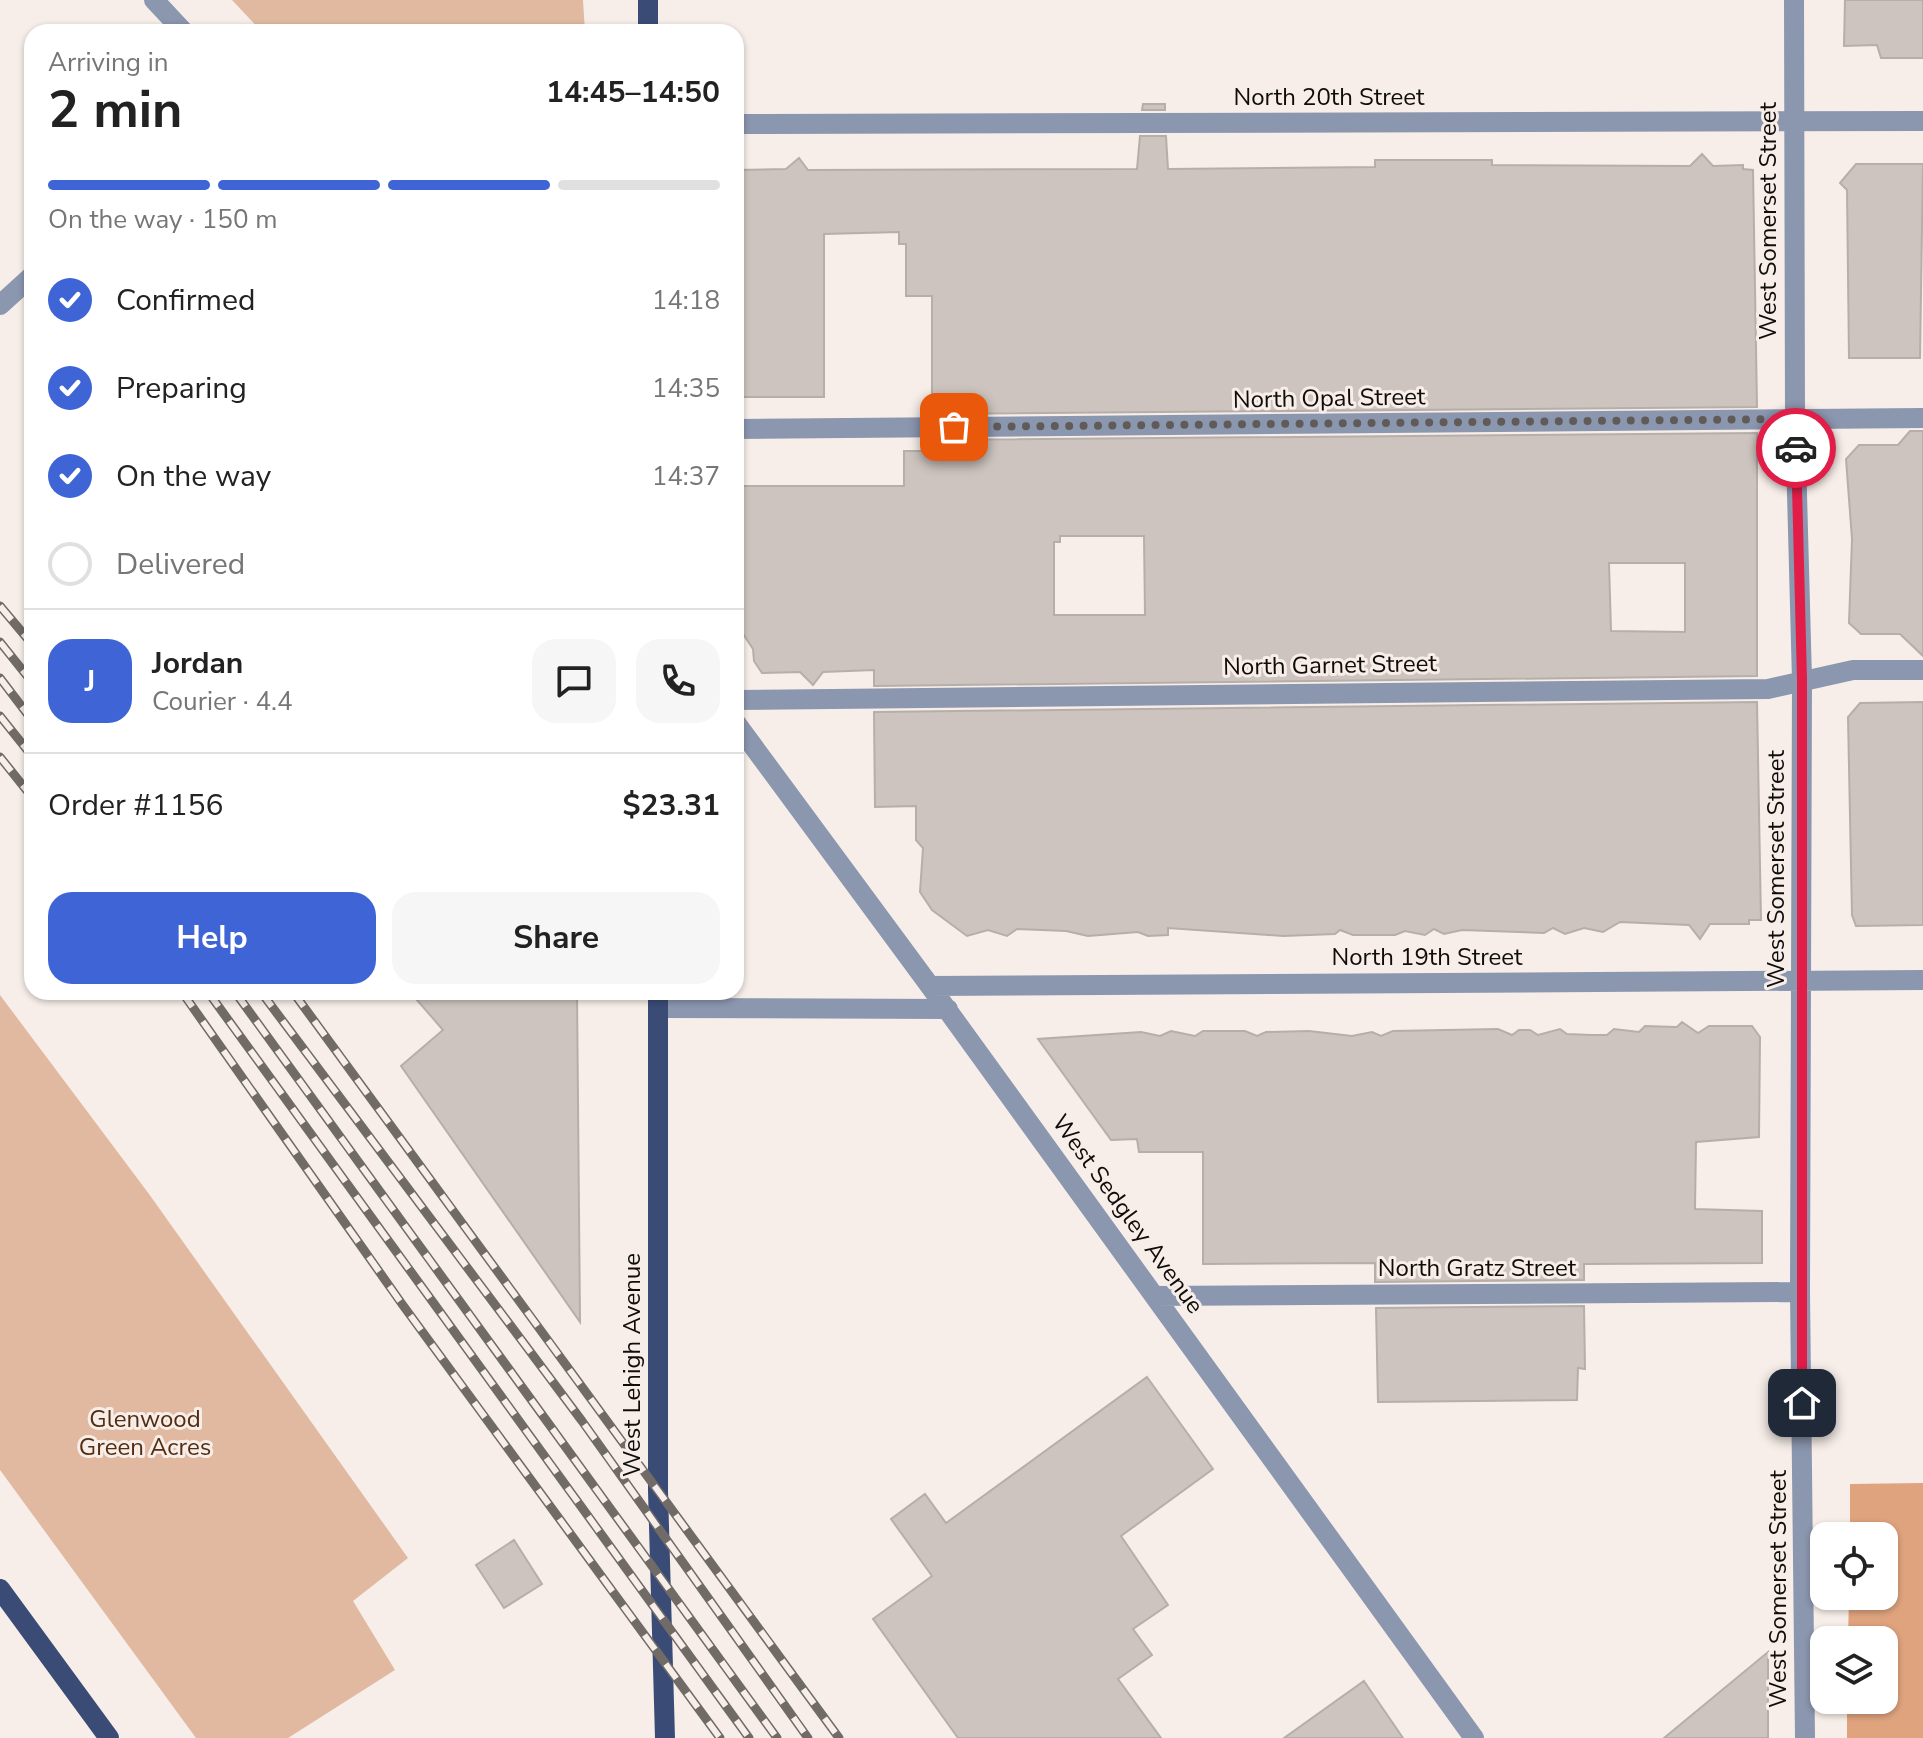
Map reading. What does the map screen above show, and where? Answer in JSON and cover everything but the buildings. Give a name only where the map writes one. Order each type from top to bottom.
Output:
[{"type":"main road","points":[[648,0],[648,24]]},
{"type":"main road","name":"West Lehigh Avenue","points":[[658,1000],[658,1444],[665,1738]]},
{"type":"main road","points":[[0,1589],[109,1738]]},
{"type":"street","points":[[154,0],[176,24]]},
{"type":"street","name":"West Somerset Street","points":[[1794,0],[1795,419],[1802,680],[1800,1292],[1805,1738]]},
{"type":"street","name":"North 20th Street","points":[[744,124],[1923,121]]},
{"type":"street","points":[[0,305],[24,283]]},
{"type":"street","name":"North Opal Street","points":[[744,429],[1923,418]]},
{"type":"street","name":"North Garnet Street","points":[[744,700],[1768,689],[1853,670],[1923,670]]},
{"type":"street","name":"West Sedgley Avenue","points":[[744,734],[948,1009],[1474,1738]]},
{"type":"street","name":"North 19th Street","points":[[930,986],[1923,980]]},
{"type":"street","points":[[658,1000],[948,1009]]},
{"type":"street","name":"North Gratz Street","points":[[1155,1296],[1800,1292]]},
{"type":"green space","points":[[232,0],[583,0],[584,24],[254,24]]},
{"type":"green space","name":"Glenwood Green Acres","points":[[0,995],[149,1194],[408,1558],[353,1601],[395,1670],[288,1738],[196,1738],[0,1470]]},
{"type":"shaded area","points":[[1923,1483],[1923,1738],[1847,1738],[1847,1714],[1898,1714],[1898,1626],[1848,1626],[1849,1610],[1898,1610],[1898,1522],[1850,1522],[1850,1484]]},
{"type":"railway","points":[[0,606],[24,634]]},
{"type":"railway","points":[[0,642],[24,672]]},
{"type":"railway","points":[[0,678],[24,710]]},
{"type":"railway","points":[[0,716],[24,746]]},
{"type":"railway","points":[[0,757],[24,787]]},
{"type":"railway","points":[[188,1000],[402,1304],[720,1738]]},
{"type":"railway","points":[[214,1000],[749,1738]]},
{"type":"railway","points":[[241,1000],[777,1738]]},
{"type":"railway","points":[[267,1000],[582,1421],[808,1738]]},
{"type":"railway","points":[[299,1000],[839,1738]]},
{"type":"way so far","points":[[954,427],[1795,419],[1796,448]]},
{"type":"route","points":[[1796,448],[1802,680],[1802,1403]]}]
